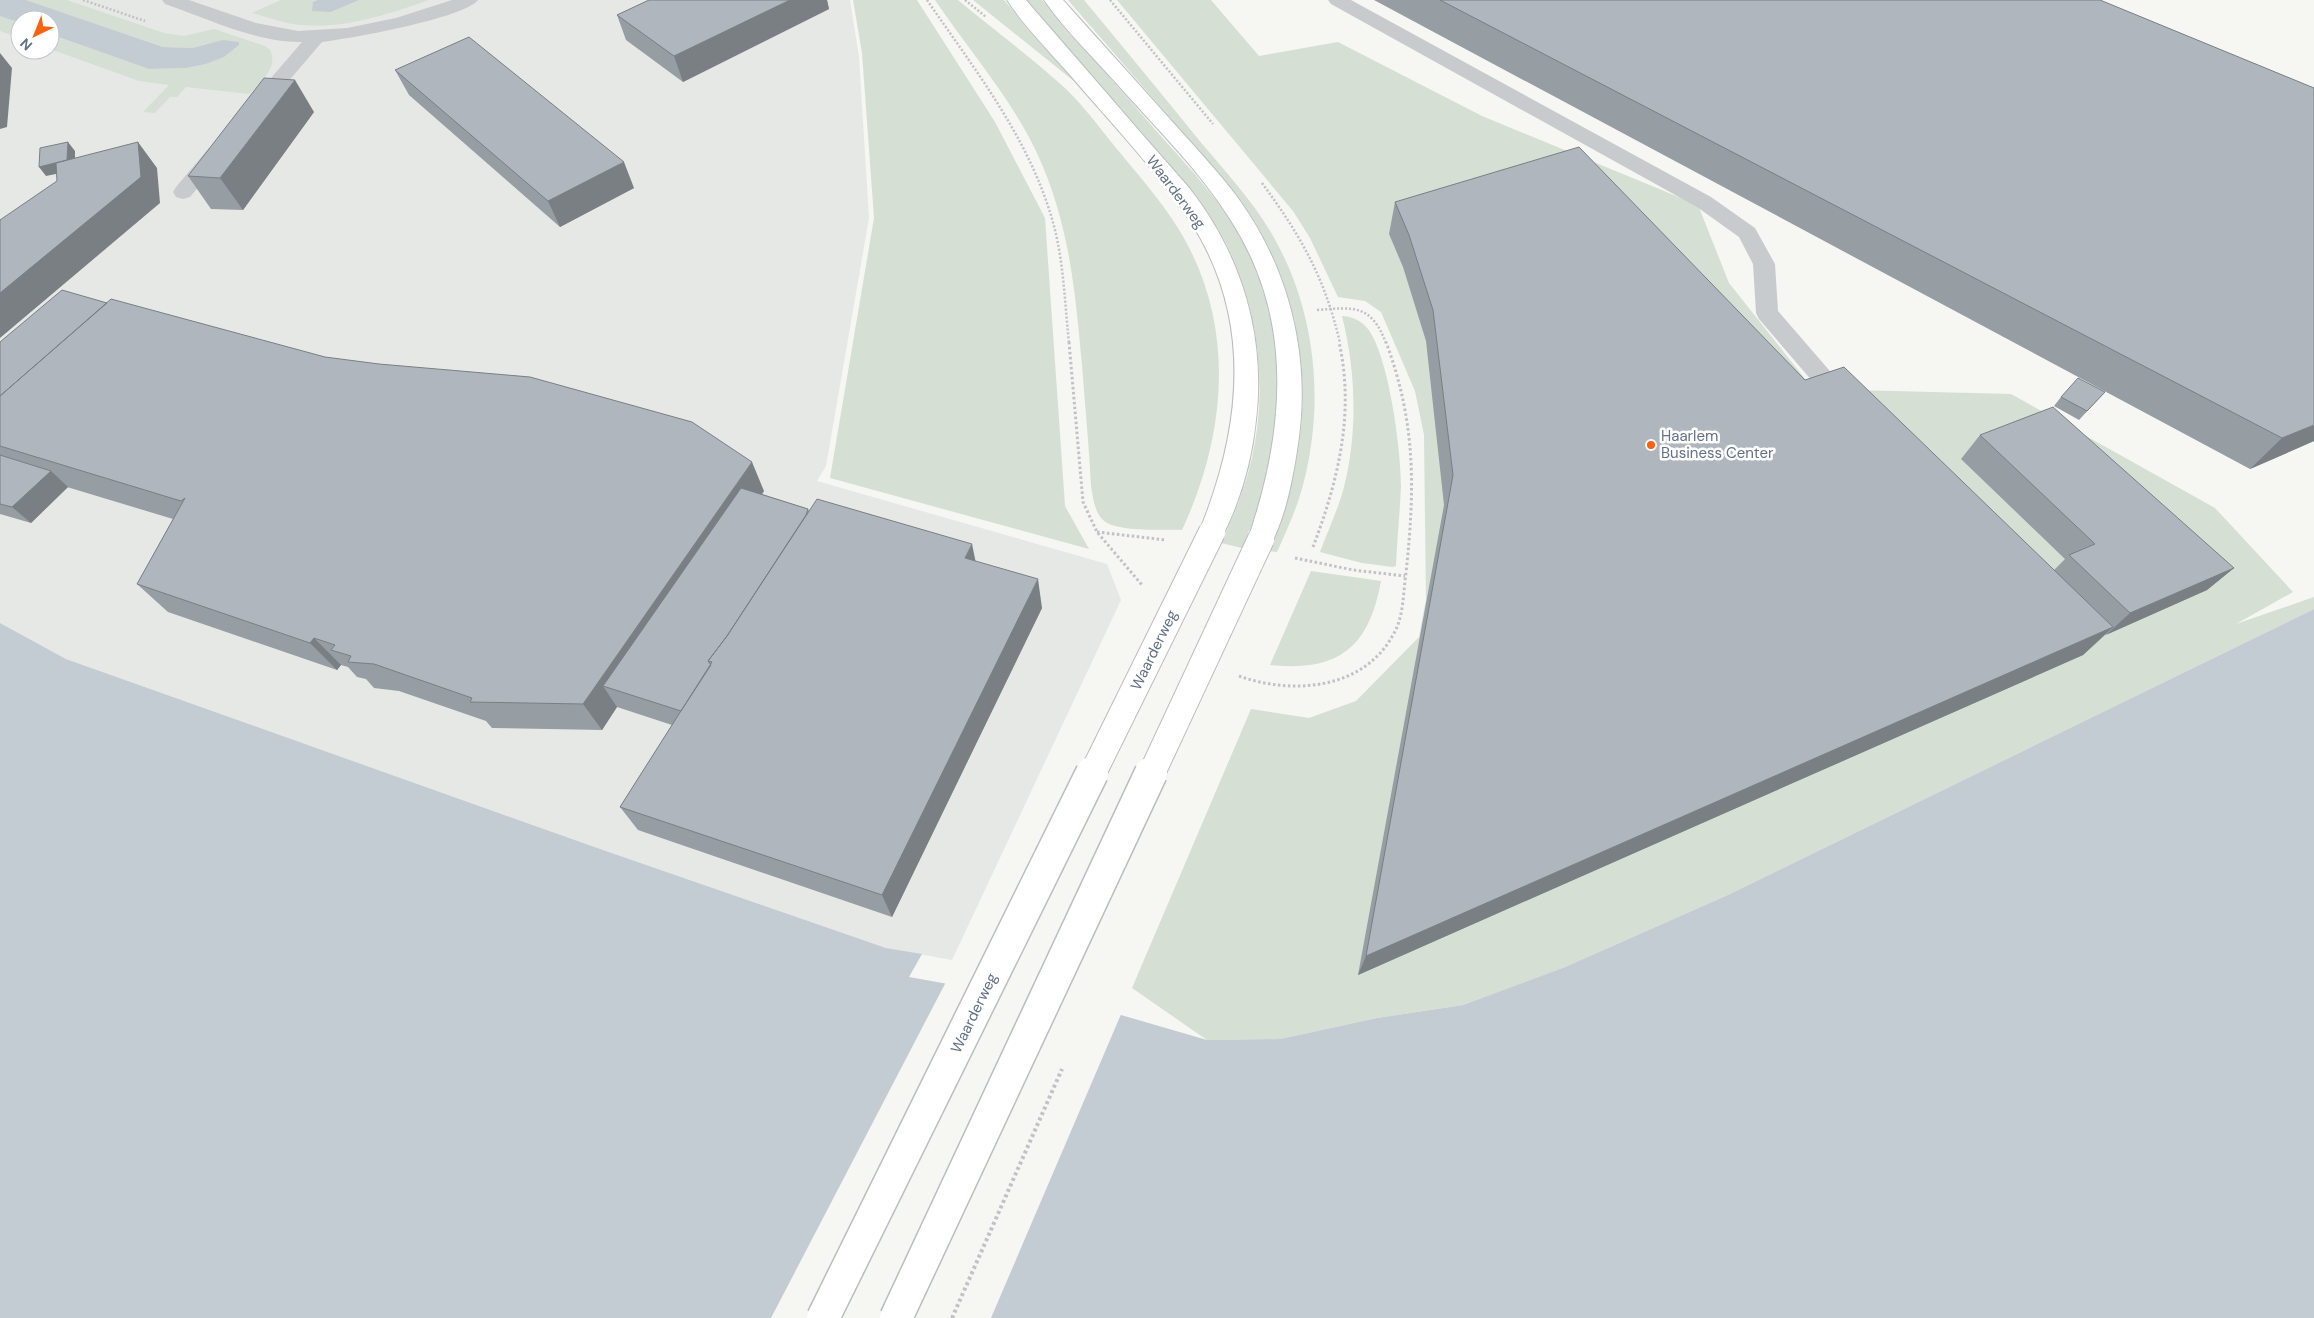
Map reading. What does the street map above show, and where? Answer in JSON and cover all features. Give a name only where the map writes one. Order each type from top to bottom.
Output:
[{"type":"main road","name":"Waarderweg","points":[[824,1318],[1212,532],[1236,471],[1244,432],[1246,406],[1244,338],[1239,311],[1227,271],[1198,217],[1182,194],[1016,0]]},
{"type":"main road","points":[[896,1318],[1261,539],[1271,513],[1284,465],[1291,375],[1284,318],[1269,272],[1248,230],[1234,208],[1195,159],[1053,0]]},
{"type":"street","points":[[171,0],[277,34],[317,36],[386,25],[425,15],[469,0]]},
{"type":"street","points":[[1337,0],[1704,202],[1747,233],[1764,264],[1767,312],[1821,376]]},
{"type":"street","points":[[247,118],[317,36]]},
{"type":"street","points":[[183,192],[228,140]]},
{"type":"path","points":[[926,0],[1017,133],[1035,170],[1049,210],[1062,277],[1074,381],[1080,483],[1083,502],[1097,532],[1147,590]]},
{"type":"path","points":[[965,0],[989,20]]},
{"type":"path","points":[[1234,673],[1256,682],[1290,688],[1324,684],[1344,678],[1363,669],[1381,652],[1393,636],[1402,603],[1412,530],[1413,477],[1410,423],[1401,384],[1380,330],[1370,315],[1356,309],[1315,310]]},
{"type":"path","points":[[1097,532],[1170,540]]},
{"type":"path","points":[[1289,556],[1353,570],[1405,576]]},
{"type":"shaded area","points":[[0,0],[850,0],[859,57],[869,218],[826,466],[817,481],[1107,564],[1121,600],[952,960],[886,948],[603,850],[66,659],[0,623]]},
{"type":"shaded area","points":[[0,0],[26,0],[55,10],[10,10],[10,20],[0,16]]},
{"type":"shaded area","points":[[26,0],[67,0],[164,33],[184,36],[214,29],[265,46],[270,50],[272,63],[263,80],[249,94],[186,87],[177,97],[170,97],[155,113],[143,112],[169,85],[139,81],[60,53],[60,38],[149,69],[186,68],[206,64],[224,57],[239,45],[206,44],[192,48],[163,47],[60,12],[60,10]]},
{"type":"shaded area","points":[[281,0],[316,0],[313,2],[331,12],[359,0],[429,0],[379,16],[328,25],[310,26],[293,24],[252,13]]},
{"type":"shaded area","points":[[317,0],[359,0],[331,12],[312,11],[313,2]]},
{"type":"shaded area","points":[[853,0],[917,0],[995,122],[1045,218],[1065,506],[1089,549],[830,478],[874,218],[862,53]]},
{"type":"shaded area","points":[[935,0],[958,0],[1066,89],[1088,113],[1155,196],[1185,240],[1201,275],[1212,311],[1218,348],[1219,385],[1208,459],[1197,495],[1182,530],[1140,529],[1117,526],[1102,519],[1097,512],[1091,486],[1082,365],[1073,282],[1069,256],[1056,203],[1047,177],[1026,131]]},
{"type":"shaded area","points":[[973,0],[1004,0],[1075,82]]},
{"type":"shaded area","points":[[1027,0],[1042,0],[1206,188],[1238,232],[1258,277],[1274,338],[1278,401],[1276,433],[1270,464],[1258,508],[1242,548],[1221,543],[1238,504],[1250,467],[1259,401],[1259,367],[1255,334],[1248,301],[1238,270],[1224,240],[1206,210],[1162,155]]},
{"type":"shaded area","points":[[1068,0],[1084,0],[1246,196],[1265,222],[1288,265],[1299,295],[1307,326],[1315,390],[1314,422],[1310,454],[1303,485],[1295,511],[1277,552],[1269,551],[1285,506],[1296,460],[1302,413],[1301,367],[1295,322],[1282,277],[1262,235],[1236,194]]},
{"type":"shaded area","points":[[1117,0],[1211,0],[1259,56],[1338,42],[1482,116],[1698,205],[1729,283],[1813,389],[2011,394],[2215,508],[2293,592],[2236,624],[2314,597],[2314,609],[1730,894],[1565,967],[1463,1005],[1377,1018],[1280,1039],[1207,1040],[1132,988],[1251,709],[1309,718],[1356,701],[1419,637],[1426,599],[1424,435],[1415,391],[1381,312],[1365,301],[1338,297],[1310,238],[1293,211]]},
{"type":"shaded area","points":[[60,12],[163,47],[192,48],[223,40],[239,42],[239,45],[224,57],[206,64],[186,68],[149,69],[60,38]]},
{"type":"shaded area","points":[[0,16],[10,20],[10,34],[0,31]]},
{"type":"shaded area","points":[[1342,316],[1356,320],[1368,329],[1382,360],[1388,381],[1399,450],[1401,485],[1396,566],[1393,567],[1362,563],[1320,552],[1342,495],[1352,445],[1354,402],[1350,358]]},
{"type":"shaded area","points":[[1311,571],[1381,581],[1376,604],[1368,623],[1359,639],[1346,651],[1332,659],[1314,664],[1294,666],[1270,665]]},
{"type":"shaded area","points":[[2314,609],[2314,1318],[0,1318],[0,623],[66,659],[603,850],[886,948],[922,954],[909,977],[1121,1015],[1207,1040],[1280,1039],[1377,1018],[1463,1005],[1565,967],[1730,894]]},
{"type":"pier","points":[[947,980],[1122,1012],[991,1318],[771,1318]]},
{"type":"building","points":[[649,0],[790,0],[674,56],[617,15]]},
{"type":"building","points":[[1440,0],[2100,0],[2314,88],[2314,425],[2282,438]]},
{"type":"building","points":[[469,37],[624,162],[548,201],[395,70]]},
{"type":"building","points":[[264,78],[295,80],[220,178],[188,176]]},
{"type":"building","points":[[68,142],[67,160],[39,167],[40,148]]},
{"type":"building","points":[[138,142],[141,177],[0,293],[0,220],[57,181],[56,163]]},
{"type":"building","points":[[1579,147],[1805,380],[1844,367],[2113,627],[1366,956],[1453,475],[1433,310],[1409,235],[1395,202]]},
{"type":"building","points":[[62,290],[107,303],[0,396],[0,342]]},
{"type":"building","points":[[111,299],[325,357],[379,364],[530,377],[692,422],[752,462],[583,704],[470,702],[472,698],[374,664],[348,662],[351,656],[331,650],[335,645],[314,638],[310,643],[137,584],[185,498],[181,501],[0,446],[0,396]]},
{"type":"building","points":[[2078,378],[2105,392],[2087,411],[2061,397]]},
{"type":"building","points":[[2053,407],[2234,568],[2130,613],[2069,555],[2095,544],[1980,435]]},
{"type":"building","points":[[0,455],[51,471],[12,507],[0,504]]},
{"type":"building","points":[[741,488],[808,509],[806,515],[727,636],[708,661],[711,665],[681,711],[603,686]]},
{"type":"building","points":[[817,499],[972,544],[965,558],[1038,579],[882,895],[620,807],[712,662],[708,661],[727,636]]},
{"type":"place","name":"Haarlem Business Center","points":[[1651,445]]}]
